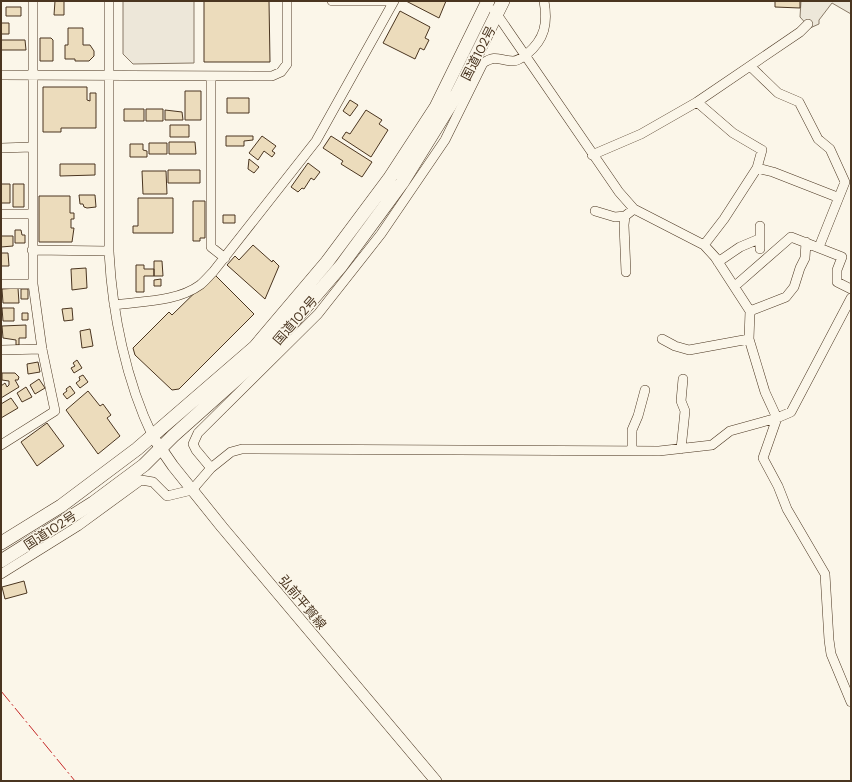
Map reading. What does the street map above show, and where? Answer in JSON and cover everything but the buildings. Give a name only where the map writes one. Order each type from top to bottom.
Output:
[{"type":"highway","name":"国道102号","points":[[1,542],[61,506],[153,437],[255,347],[327,262],[389,179],[436,107],[488,1]]},
{"type":"highway","name":"国道102号","points":[[1,561],[93,503],[144,465],[160,448],[268,351],[341,266],[402,183],[457,94],[503,1]]},
{"type":"main road","name":"弘前平賀線","points":[[153,437],[192,490],[436,781]]},
{"type":"street","points":[[1,445],[55,411],[42,349],[33,284],[33,1]]},
{"type":"street","points":[[109,1],[109,251],[114,305],[142,415],[153,437]]},
{"type":"street","points":[[1,76],[272,76],[280,72],[287,64],[288,1]]},
{"type":"street","points":[[114,305],[165,298],[186,292],[201,284],[225,258],[316,141],[394,1],[332,1]]},
{"type":"street","points":[[488,1],[592,156],[634,209],[704,245],[735,286],[750,311],[749,339],[765,392],[777,418],[762,458],[778,486],[787,509],[825,574],[830,647],[851,702]]},
{"type":"street","points":[[211,468],[196,450],[193,444],[194,438],[318,314],[382,234],[445,140],[483,63],[496,57],[513,61],[524,56],[536,47],[545,28],[546,15],[544,1]]},
{"type":"street","points":[[592,156],[641,134],[697,102],[800,32],[808,24]]},
{"type":"street","points":[[750,66],[778,93],[799,102],[818,139],[830,149],[845,182],[837,197],[819,247]]},
{"type":"street","points":[[211,76],[211,247],[225,258]]},
{"type":"street","points":[[697,102],[733,133],[762,150],[757,168],[724,219],[704,245]]},
{"type":"street","points":[[1,148],[32,147]]},
{"type":"street","points":[[757,168],[773,172],[837,197]]},
{"type":"street","points":[[595,211],[615,217],[625,216],[634,209]]},
{"type":"street","points":[[1,214],[33,214]]},
{"type":"street","points":[[625,216],[626,272]]},
{"type":"street","points":[[760,226],[760,249]]},
{"type":"street","points":[[735,286],[791,237],[842,257],[837,270],[838,282],[851,289]]},
{"type":"street","points":[[718,262],[740,247],[759,238]]},
{"type":"street","points":[[750,311],[786,297],[794,287],[805,258],[806,242]]},
{"type":"street","points":[[32,250],[109,251]]},
{"type":"street","points":[[1,284],[33,284]]},
{"type":"street","points":[[1,574],[78,526],[142,480],[153,482],[167,496],[192,490],[211,468],[231,452],[242,449],[632,451],[681,449],[712,445],[730,431],[777,418],[791,412],[851,298]]},
{"type":"street","points":[[662,339],[675,346],[689,350],[749,339]]},
{"type":"street","points":[[1,350],[42,349]]},
{"type":"street","points":[[681,449],[685,411],[681,401],[683,379]]},
{"type":"street","points":[[632,451],[632,430],[638,416],[645,390]]},
{"type":"shaded area","points":[[123,1],[194,1],[194,63],[133,64],[123,54]]},
{"type":"shaded area","points":[[801,1],[851,1],[851,14],[832,3],[819,20],[819,24],[810,28],[800,17]]},
{"type":"power","points":[[1,691],[75,781]]}]
